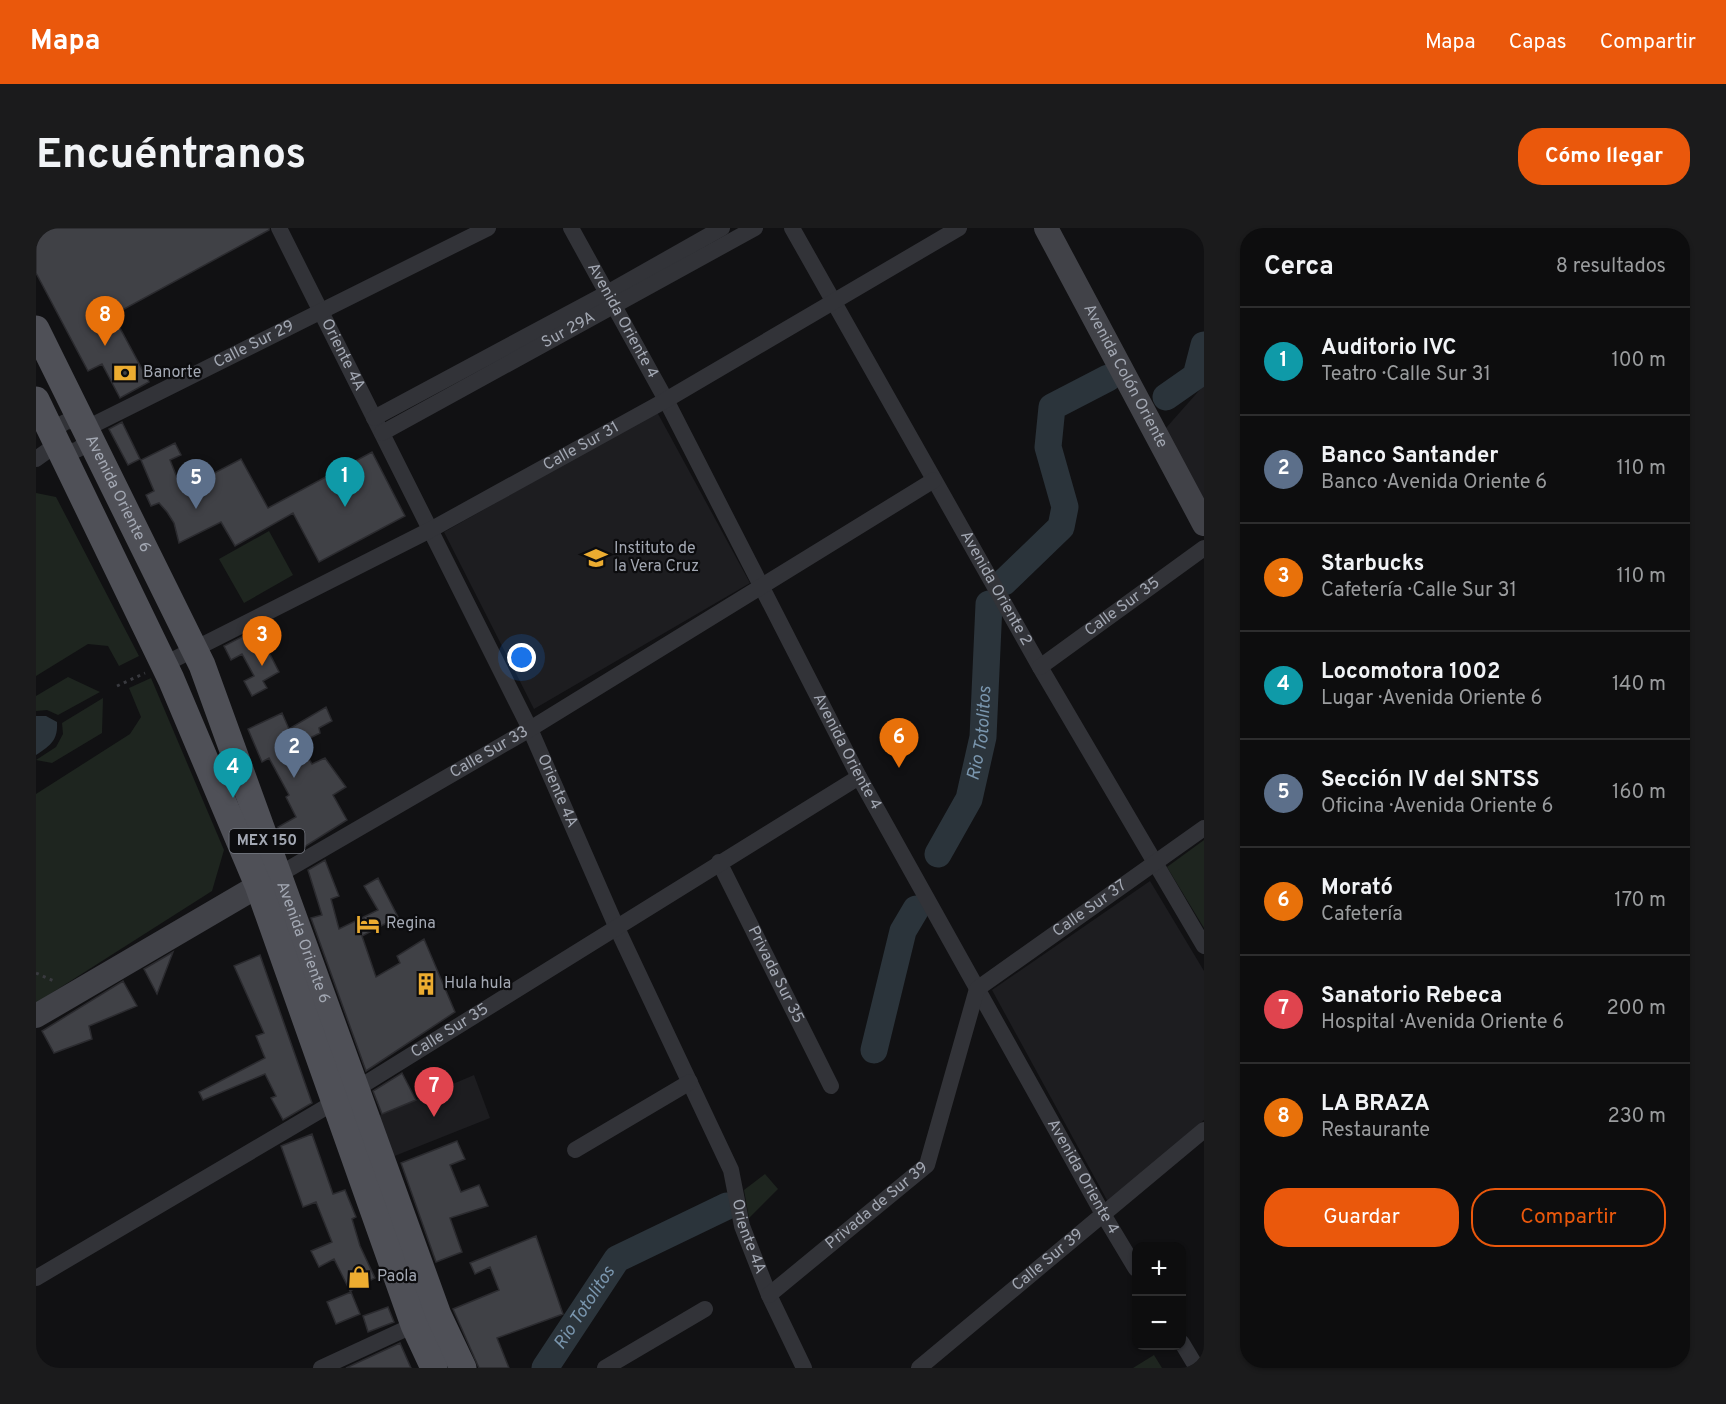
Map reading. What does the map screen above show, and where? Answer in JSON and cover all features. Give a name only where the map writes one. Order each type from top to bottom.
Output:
[{"type":"main road","name":"Avenida Oriente 6","points":[[36,329],[198,657],[269,879],[426,1320],[434,1368]]},
{"type":"main road","name":"Avenida Oriente 6","points":[[36,400],[47,452],[167,672],[269,879]]},
{"type":"main road","points":[[167,672],[190,677],[198,657]]},
{"type":"main road","name":"Avenida Oriente 6","points":[[426,1320],[463,1368]]},
{"type":"street","name":"Oriente 4A","points":[[279,228],[432,529],[530,729],[616,926],[731,1170],[742,1226],[769,1295],[804,1368]]},
{"type":"street","name":"Calle Sur 29","points":[[85,429],[488,228]]},
{"type":"street","name":"Avenida Oriente 4","points":[[571,228],[666,400],[763,585],[859,777],[1102,1214],[1132,1261]]},
{"type":"street","name":"Sur 29A","points":[[612,299],[722,228]]},
{"type":"street","name":"Sur 29A","points":[[378,425],[612,299],[756,228]]},
{"type":"street","name":"Avenida Oriente 2","points":[[792,228],[1040,668],[1204,946]]},
{"type":"street","name":"Calle Sur 31","points":[[198,657],[666,400],[959,228]]},
{"type":"street","name":"Avenida Colón Oriente","points":[[1046,228],[1204,524]]},
{"type":"street","points":[[47,452],[79,450],[85,443],[85,429]]},
{"type":"street","name":"Calle Sur 33","points":[[36,1016],[530,729],[934,480]]},
{"type":"street","name":"Calle Sur 35","points":[[1040,668],[1204,548]]},
{"type":"street","name":"Calle Sur 35","points":[[36,1278],[345,1096],[859,777]]},
{"type":"street","name":"Calle Sur 37","points":[[977,989],[1204,828]]},
{"type":"street","name":"Privada Sur 35","points":[[719,862],[831,1086]]},
{"type":"street","name":"Privada de Sur 39","points":[[769,1295],[927,1164],[977,989]]},
{"type":"street","points":[[575,1150],[690,1082]]},
{"type":"street","name":"Calle Sur 39","points":[[919,1368],[1204,1130]]},
{"type":"street","points":[[605,1368],[705,1309]]},
{"type":"street","points":[[321,1368],[426,1320]]},
{"type":"street","points":[[1186,1350],[1197,1368]]},
{"type":"path","points":[[117,686],[167,672]]},
{"type":"path","points":[[36,973],[66,986]]},
{"type":"shaded area","points":[[1204,385],[1204,524],[1158,437]]},
{"type":"shaded area","name":"Instituto de la Vera Cruz","points":[[657,412],[750,583],[534,709],[444,532]]},
{"type":"shaded area","points":[[36,493],[56,497],[139,656],[119,666],[108,646],[88,644],[36,676]]},
{"type":"shaded area","points":[[269,531],[293,575],[244,603],[219,559]]},
{"type":"shaded area","points":[[68,677],[100,692],[58,715],[47,710],[36,711],[36,696]]},
{"type":"shaded area","points":[[151,678],[224,850],[212,891],[36,1003],[36,794],[130,734],[141,717],[129,688]]},
{"type":"shaded area","points":[[103,698],[102,733],[52,763],[36,760],[56,747],[63,734],[62,723]]},
{"type":"shaded area","points":[[36,716],[46,716],[57,722],[57,728],[52,742],[36,755]]},
{"type":"shaded area","points":[[1204,840],[1204,928],[1167,867]]},
{"type":"shaded area","points":[[1150,881],[1204,971],[1204,1120],[1108,1202],[992,990]]},
{"type":"shaded area","points":[[474,1075],[490,1118],[392,1157],[378,1116]]},
{"type":"shaded area","points":[[765,1174],[778,1189],[749,1218],[744,1190]]},
{"type":"shaded area","points":[[1154,1355],[1162,1368],[1133,1368]]},
{"type":"building","points":[[36,228],[269,228],[269,230],[113,315],[149,382],[120,398],[102,364],[88,371],[36,273]]},
{"type":"building","points":[[122,422],[140,459],[128,465],[109,429]]},
{"type":"building","points":[[175,443],[181,455],[170,460],[182,490],[241,459],[268,508],[372,452],[405,516],[319,562],[293,513],[235,546],[221,522],[179,543],[174,523],[167,512],[159,503],[151,506],[146,495],[154,491],[141,460]]},
{"type":"building","points":[[257,629],[279,672],[263,681],[267,688],[252,696],[244,681],[254,676],[242,654],[231,660],[224,646]]},
{"type":"building","points":[[326,707],[332,721],[319,728],[320,733],[300,743],[312,764],[325,758],[346,787],[333,795],[347,820],[298,851],[284,846],[278,827],[296,817],[286,797],[289,795],[269,758],[262,762],[248,729],[282,713],[289,729]]},
{"type":"building","points":[[325,860],[339,896],[331,899],[339,929],[378,910],[364,886],[378,878],[398,917],[362,936],[376,977],[400,963],[397,956],[424,939],[455,1012],[366,1071],[311,918],[322,915],[308,870]]},
{"type":"building","points":[[173,952],[157,994],[144,969]]},
{"type":"building","points":[[260,955],[312,1103],[283,1120],[271,1098],[276,1096],[265,1074],[203,1100],[199,1092],[265,1058],[256,1036],[264,1033],[234,966]]},
{"type":"building","points":[[123,981],[137,1006],[89,1026],[92,1039],[54,1053],[42,1031]]},
{"type":"building","points":[[402,1073],[416,1100],[382,1114],[373,1091]]},
{"type":"building","points":[[312,1134],[333,1194],[345,1190],[356,1217],[352,1219],[360,1246],[375,1278],[350,1291],[334,1259],[319,1267],[311,1251],[332,1242],[316,1202],[303,1207],[281,1146]]},
{"type":"building","points":[[457,1141],[465,1159],[450,1165],[461,1192],[479,1185],[488,1206],[450,1218],[462,1252],[436,1262],[401,1163]]},
{"type":"building","points":[[536,1236],[563,1314],[497,1338],[509,1368],[479,1368],[453,1309],[499,1290],[490,1267],[475,1274],[470,1263]]},
{"type":"building","points":[[351,1292],[360,1314],[336,1324],[327,1302]]},
{"type":"building","points":[[388,1307],[394,1322],[368,1332],[363,1316]]},
{"type":"building","points":[[400,1343],[411,1368],[346,1368]]},
{"type":"waterway","name":"Rio Totolitos","points":[[1166,397],[1196,376],[1204,345]]},
{"type":"waterway","name":"Rio Totolitos","points":[[1004,582],[1061,527],[1065,507],[1048,447],[1052,407],[1108,378]]},
{"type":"waterway","name":"Rio Totolitos","points":[[938,854],[969,799],[983,737],[989,604]]},
{"type":"waterway","name":"Rio Totolitos","points":[[874,1050],[903,931],[916,909]]},
{"type":"waterway","name":"Rio Totolitos","points":[[545,1368],[617,1259],[727,1206]]},
{"type":"place","name":"LA BRAZA","points":[[105,346]]},
{"type":"place","name":"Banorte","points":[[125,373]]},
{"type":"place","name":"Auditorio IVC","points":[[345,507]]},
{"type":"place","name":"Sección IV del SNTSS","points":[[196,509]]},
{"type":"place","name":"Instituto de la Vera Cruz","points":[[596,558]]},
{"type":"place","name":"Starbucks","points":[[262,666]]},
{"type":"place","name":"Morató","points":[[899,768]]},
{"type":"place","name":"Banco Santander","points":[[294,778]]},
{"type":"place","name":"Locomotora 1002","points":[[233,798]]},
{"type":"place","name":"Regina","points":[[368,924]]},
{"type":"place","name":"Hula hula","points":[[426,984]]},
{"type":"place","name":"Sanatorio Rebeca","points":[[434,1117]]},
{"type":"place","name":"Paola","points":[[359,1277]]}]
